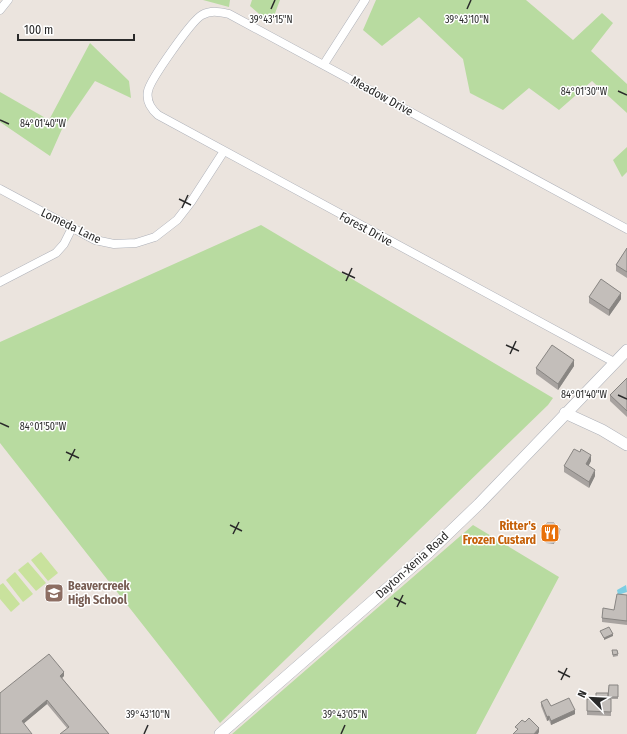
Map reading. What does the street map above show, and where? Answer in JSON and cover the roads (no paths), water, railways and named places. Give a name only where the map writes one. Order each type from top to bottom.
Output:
[{"type":"main road","name":"Dayton-Xenia Road","points":[[220,734],[429,552],[479,504],[627,350]]},
{"type":"main road","points":[[565,413],[602,430],[627,445]]},
{"type":"street","points":[[324,64],[365,0]]},
{"type":"street","name":"Meadow Drive","points":[[155,76],[193,22],[203,14],[212,12],[234,16],[627,229]]},
{"type":"street","name":"Forest Drive","points":[[155,76],[149,86],[148,96],[150,104],[155,112],[224,151],[614,362]]},
{"type":"street","name":"Lomeda Lane","points":[[0,189],[95,240],[114,244],[136,243],[155,237],[178,220],[224,151]]},
{"type":"street","points":[[0,282],[56,253],[64,244],[72,228]]},
{"type":"water","points":[[626,585],[627,592],[618,595],[617,590]]},
{"type":"place","name":"Ritter's Frozen Custard","points":[[550,533]]},
{"type":"place","name":"Beavercreek High School","points":[[54,593]]}]
